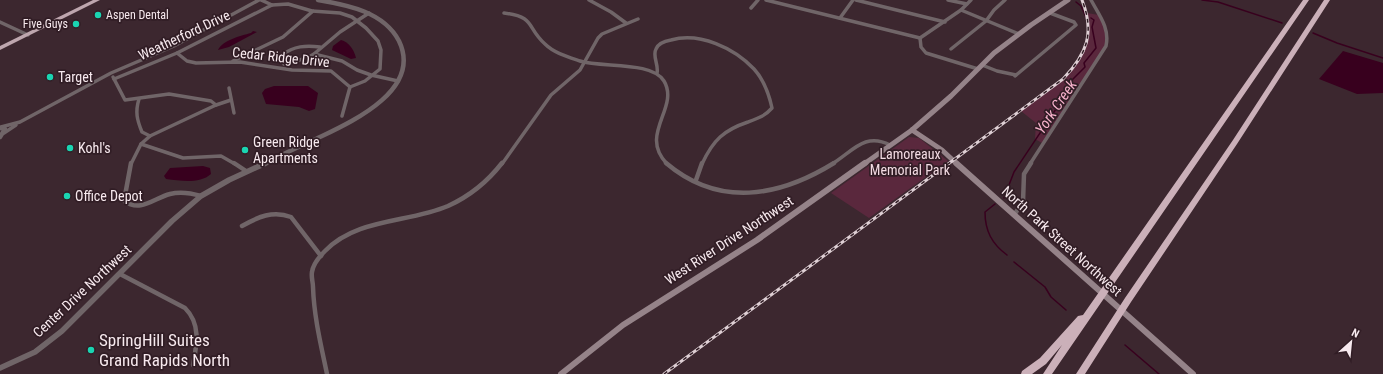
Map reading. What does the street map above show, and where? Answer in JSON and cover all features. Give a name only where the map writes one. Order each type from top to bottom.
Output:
[{"type":"highway","points":[[0,48],[96,0]]},
{"type":"highway","points":[[1047,374],[1306,0]]},
{"type":"highway","points":[[1080,374],[1114,320],[1235,142],[1327,0]]},
{"type":"highway","points":[[1025,374],[1043,361],[1077,321],[1095,304]]},
{"type":"main road","name":"West River Drive Northwest","points":[[561,374],[623,325],[757,240],[912,130],[951,96],[980,67],[1019,34],[1068,0]]},
{"type":"main road","name":"North Park Street Northwest","points":[[912,130],[942,150],[1193,374]]},
{"type":"street","points":[[0,128],[20,122],[111,73],[180,43],[260,0],[272,5]]},
{"type":"street","name":"Weatherford Drive","points":[[114,79],[177,53],[281,0],[291,1],[313,11],[349,15],[358,19]]},
{"type":"street","points":[[314,54],[342,62],[357,70],[372,75],[398,81],[403,64],[401,46],[396,36],[388,26],[369,13],[346,5],[318,0]]},
{"type":"street","points":[[589,0],[611,12],[626,23]]},
{"type":"street","points":[[751,8],[758,0]]},
{"type":"street","points":[[766,0],[920,38],[945,22],[972,0]]},
{"type":"street","points":[[840,18],[853,0]]},
{"type":"street","points":[[856,0],[945,22]]},
{"type":"street","points":[[948,0],[967,4]]},
{"type":"street","points":[[950,49],[986,21],[994,10],[1005,0]]},
{"type":"street","points":[[1014,215],[1023,202],[1024,174],[1036,153],[1106,46],[1108,36],[1107,30],[1091,0]]},
{"type":"street","points":[[961,10],[1019,34]]},
{"type":"street","points":[[231,62],[283,37],[313,11]]},
{"type":"street","points":[[920,38],[921,47],[926,53],[1016,76],[1076,26],[1076,24],[1050,12]]},
{"type":"street","points":[[280,67],[285,64],[307,58],[314,54],[320,47],[348,25],[369,13]]},
{"type":"street","points":[[504,13],[517,14],[527,19],[532,23],[536,34],[543,43],[552,50],[585,63],[605,66],[641,68],[656,73],[662,77],[668,89],[668,98],[656,138],[659,155],[674,170],[723,190],[740,192],[774,191],[793,185],[818,174],[866,142],[876,140],[890,145]]},
{"type":"street","points":[[342,116],[350,87],[364,81],[380,69],[380,44],[376,37],[368,31],[358,19]]},
{"type":"street","points":[[327,374],[314,305],[312,272],[321,256],[330,246],[344,236],[362,228],[427,214],[444,208],[484,184],[504,162],[551,95],[580,70],[602,34],[638,19]]},
{"type":"street","points":[[0,22],[28,35]]},
{"type":"street","points":[[656,73],[658,68],[654,58],[655,51],[658,46],[666,41],[678,37],[693,38],[728,49],[749,63],[759,75],[770,96],[772,108],[769,113],[765,116],[728,129],[711,144],[696,180]]},
{"type":"street","points":[[285,64],[282,56],[293,48],[305,45],[320,47]]},
{"type":"street","name":"Cedar Ridge Drive","points":[[177,53],[187,60],[196,63],[254,63],[292,70],[331,71],[350,87]]},
{"type":"street","points":[[111,73],[125,100],[169,94],[211,101],[216,105]]},
{"type":"street","name":"Center Drive Northwest","points":[[0,368],[35,352],[48,342],[120,274],[172,221],[201,196],[216,186],[304,145],[362,115],[384,98],[398,81]]},
{"type":"street","points":[[229,88],[234,113]]},
{"type":"street","points":[[139,99],[135,111],[137,120],[142,132],[150,136]]},
{"type":"street","points":[[201,196],[188,192],[178,192],[166,195],[142,206],[130,205],[124,201],[132,160],[141,144],[150,136],[216,105],[231,100]]},
{"type":"street","points":[[0,137],[20,122]]},
{"type":"street","points":[[0,128],[5,129],[4,134]]},
{"type":"street","points":[[141,144],[183,158],[221,156],[246,171]]},
{"type":"street","points":[[242,226],[268,214],[276,213],[286,215],[291,217],[321,256]]},
{"type":"street","points":[[120,274],[191,312],[196,322],[197,329],[196,352],[193,365]]},
{"type":"green space","points":[[1087,13],[1099,15],[1105,27],[1108,41],[1042,143],[1035,139],[1036,123],[1021,111],[1059,82],[1071,71],[1080,58],[1087,45],[1089,30]]},
{"type":"green space","name":"Lamoreaux Memorial Park","points":[[909,137],[919,138],[948,161],[869,218],[831,193]]},
{"type":"shaded area","points":[[253,31],[257,32],[229,47],[218,50],[228,41]]},
{"type":"shaded area","points":[[341,40],[351,47],[356,58],[351,59],[332,50],[333,46]]},
{"type":"shaded area","points":[[1343,51],[1383,63],[1383,93],[1357,94],[1319,79]]},
{"type":"shaded area","points":[[274,86],[308,86],[318,93],[315,109],[309,111],[299,107],[266,104],[262,93],[265,89]]},
{"type":"shaded area","points":[[203,166],[210,168],[211,174],[196,181],[166,179],[164,176],[170,168]]},
{"type":"waterway","points":[[1202,0],[1218,2],[1282,23]]},
{"type":"waterway","name":"York Creek","points":[[1076,2],[1081,6],[1086,17]]},
{"type":"waterway","name":"York Creek","points":[[1004,198],[1014,172],[1062,100],[1073,79],[1085,67],[1084,63],[1096,48],[1092,27],[1094,20],[1091,18]]},
{"type":"waterway","points":[[1313,33],[1337,43],[1383,58]]},
{"type":"waterway","name":"York Creek","points":[[995,204],[985,212],[986,225],[993,242],[1007,255]]},
{"type":"waterway","name":"York Creek","points":[[1014,262],[1045,287],[1051,297],[1066,310]]},
{"type":"waterway","name":"York Creek","points":[[1125,345],[1159,374]]},
{"type":"railway","points":[[664,374],[1063,79],[1078,61],[1086,42],[1088,23],[1082,0]]},
{"type":"place","name":"Aspen Dental","points":[[98,15]]},
{"type":"place","name":"Five Guys","points":[[76,24]]},
{"type":"place","name":"Target","points":[[50,77]]},
{"type":"place","name":"Kohl's","points":[[70,148]]},
{"type":"place","name":"Green Ridge Apartments","points":[[245,150]]},
{"type":"place","name":"Office Depot","points":[[67,196]]},
{"type":"place","name":"SpringHill Suites Grand Rapids North","points":[[91,350]]}]
